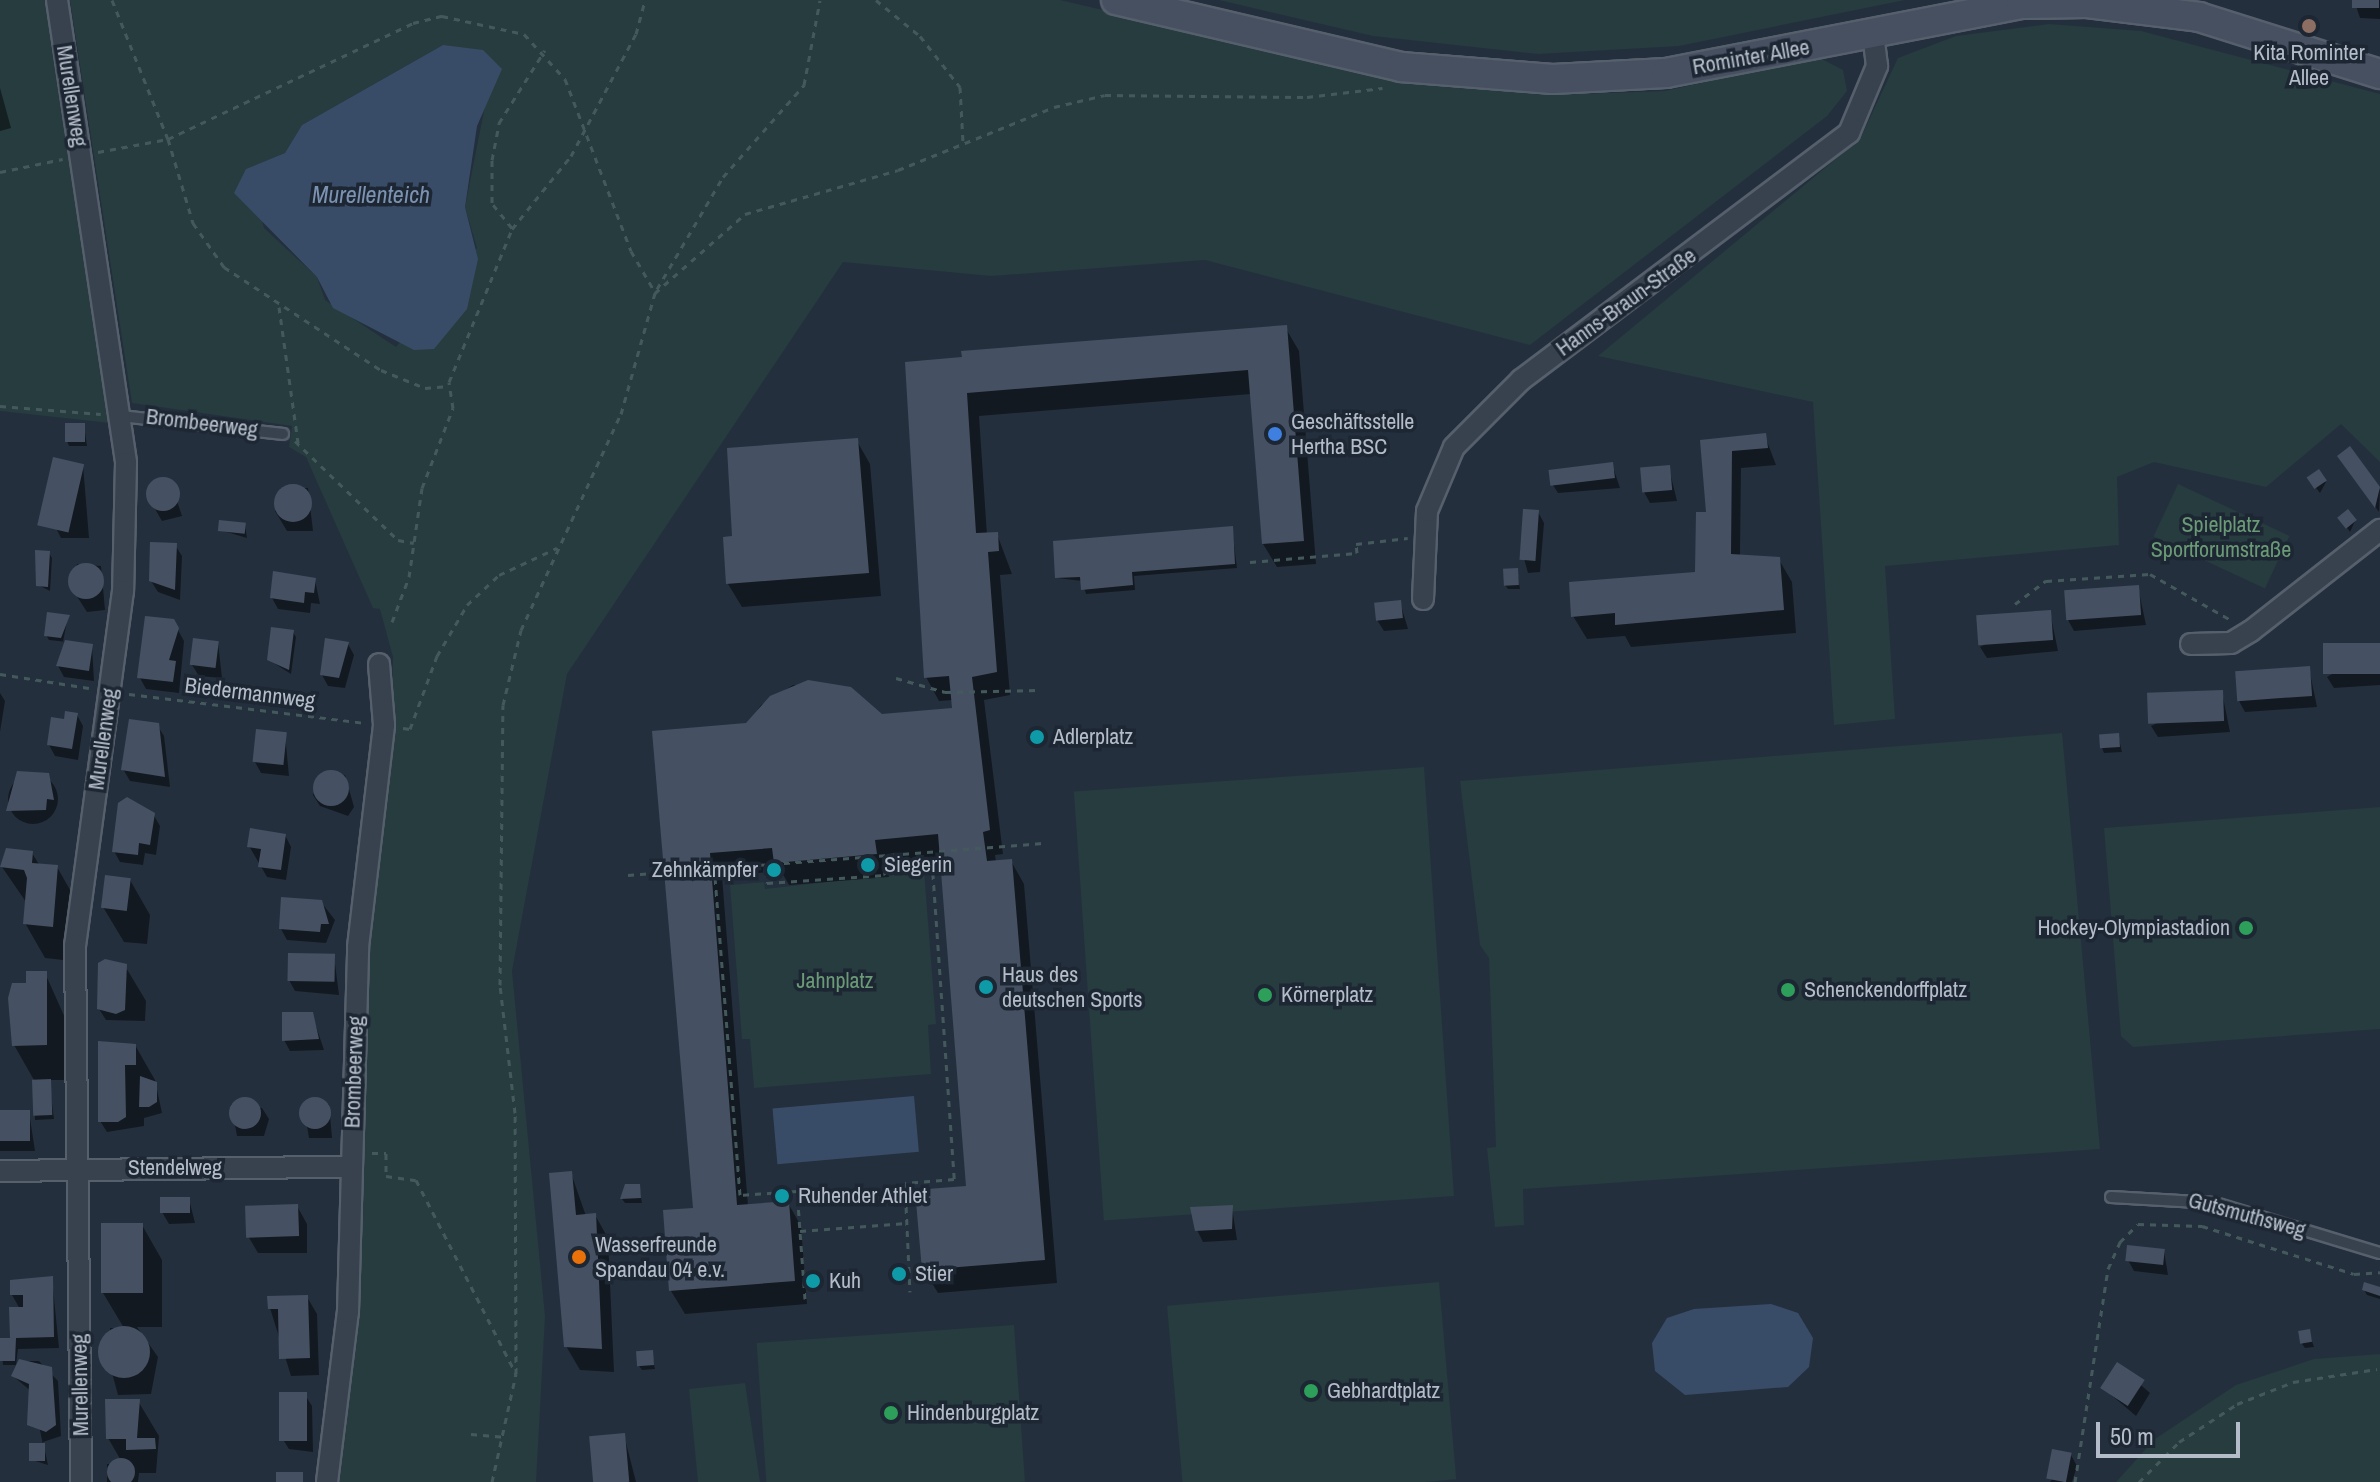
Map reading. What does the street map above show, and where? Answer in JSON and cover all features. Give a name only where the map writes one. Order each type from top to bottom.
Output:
[{"type":"street","name":"Murellenweg","points":[[57,0],[121,416],[123,591],[75,945],[81,1482]]},
{"type":"street","name":"Rominter Allee","points":[[1116,0],[1401,67],[1553,79],[1666,73],[2021,4],[2140,6],[2380,74]]},
{"type":"street","name":"Hanns-Braun-Straße","points":[[1423,599],[1424,537],[1443,467],[1494,402],[1849,133],[1877,66],[1873,35]]},
{"type":"street","points":[[2191,644],[2231,643],[2251,631],[2380,530]]},
{"type":"street","name":"Brombeerweg","points":[[327,1482],[348,1312],[358,947],[384,725],[379,664]]},
{"type":"street","name":"Stendelweg","points":[[0,1171],[351,1167]]},
{"type":"lane","name":"Brombeerweg","points":[[121,416],[283,434]]},
{"type":"lane","name":"Gutsmuthsweg","points":[[2111,1197],[2202,1200],[2380,1253]]},
{"type":"path","points":[[112,0],[168,139],[193,223],[224,267],[279,307],[405,382],[449,386]]},
{"type":"path","points":[[392,622],[414,543],[422,488],[453,408],[449,386],[512,229],[571,156],[585,124],[636,34],[645,0]]},
{"type":"path","points":[[492,1482],[516,1374],[515,1113],[499,971],[503,705],[521,630],[621,414],[655,293],[723,177],[804,85],[820,0]]},
{"type":"path","points":[[876,0],[920,36],[960,87],[963,142]]},
{"type":"path","points":[[90,154],[168,139],[413,23],[442,16],[481,21],[524,34],[545,50],[585,124],[631,251],[655,293]]},
{"type":"path","points":[[512,229],[492,203],[492,160],[505,111],[545,50]]},
{"type":"path","points":[[655,293],[745,214],[898,170],[963,142],[1105,95],[1307,97],[1386,88]]},
{"type":"path","points":[[0,172],[71,157]]},
{"type":"path","points":[[279,307],[298,443]]},
{"type":"path","points":[[0,406],[121,416]]},
{"type":"path","points":[[283,434],[298,443],[398,540],[414,543]]},
{"type":"path","points":[[1250,562],[1357,553],[1356,544],[1424,537]]},
{"type":"path","points":[[401,727],[410,729],[437,656],[467,605],[499,575],[557,548]]},
{"type":"path","points":[[2015,604],[2046,581],[2150,574],[2251,631]]},
{"type":"path","points":[[0,674],[101,690]]},
{"type":"path","points":[[896,678],[945,692],[1038,690]]},
{"type":"path","name":"Biedermannweg","points":[[120,693],[376,724]]},
{"type":"path","points":[[628,875],[1046,843]]},
{"type":"path","points":[[910,1292],[905,1183],[954,1179],[932,861],[934,851]]},
{"type":"path","points":[[715,875],[766,870],[767,883],[885,875],[884,865],[932,861]]},
{"type":"path","points":[[713,868],[740,1195],[797,1191],[805,1299]]},
{"type":"path","points":[[386,1153],[386,1176],[416,1180],[516,1374]]},
{"type":"path","points":[[800,1231],[907,1223]]},
{"type":"path","points":[[2075,1482],[2108,1269],[2138,1224],[2202,1226],[2354,1274],[2380,1272]]},
{"type":"path","points":[[2139,1482],[2179,1442],[2237,1404],[2293,1382],[2377,1369]]},
{"type":"path","points":[[471,1434],[503,1437]]},
{"type":"green space","points":[[0,0],[45,0],[110,423],[0,411]]},
{"type":"green space","points":[[70,0],[1060,0],[1419,84],[1548,95],[1665,91],[1818,57],[1843,70],[1847,91],[1827,116],[1530,345],[1205,260],[991,276],[843,262],[567,674],[512,971],[545,1316],[536,1482],[337,1482],[370,909],[389,774],[393,657],[380,609],[373,608],[306,457],[289,447],[292,426],[132,403]],"holes":[[[443,45],[485,106],[465,207],[477,248],[396,347],[325,300],[317,277],[264,228],[247,169],[285,153],[302,125]]]},
{"type":"green space","points":[[1219,0],[1905,0],[1679,46],[1538,54],[1373,36]]},
{"type":"green space","points":[[2049,24],[2141,31],[2380,94],[2380,462],[2341,424],[2266,487],[2154,462],[2117,477],[2119,545],[1885,566],[1895,719],[1834,725],[1813,402],[1598,356],[1860,139],[1898,58],[1956,36]]},
{"type":"green space","name":"Spielplatz Sportforumstraße","points":[[2178,484],[2289,536],[2265,589],[2153,537]]},
{"type":"green space","name":"Schenckendorffplatz","points":[[2062,733],[2100,1149],[1523,1189],[1524,1225],[1495,1227],[1487,1148],[1496,1147],[1489,958],[1480,945],[1460,781]]},
{"type":"green space","name":"Körnerplatz","points":[[1424,767],[1454,1196],[1104,1220],[1074,791]]},
{"type":"green space","name":"Hockey-Olympiastadion","points":[[2380,807],[2380,1029],[2133,1047],[2121,1036],[2104,828]]},
{"type":"green space","name":"Jahnplatz","points":[[924,871],[936,1024],[928,1025],[931,1074],[754,1088],[750,1039],[742,1039],[730,885],[764,882],[765,889]]},
{"type":"green space","name":"Gebhardtplatz","points":[[1439,1282],[1456,1479],[1425,1482],[1182,1482],[1167,1306]]},
{"type":"green space","name":"Hindenburgplatz","points":[[1014,1325],[1025,1482],[766,1482],[757,1343]]},
{"type":"green space","points":[[2380,1354],[2380,1482],[2116,1482],[2155,1439],[2236,1385],[2314,1359]]},
{"type":"green space","points":[[745,1383],[760,1482],[698,1482],[689,1389]]},
{"type":"water","name":"Murellenteich","points":[[443,45],[483,50],[502,69],[477,126],[465,207],[478,259],[467,309],[434,349],[414,350],[333,308],[317,277],[234,193],[246,169],[285,153],[302,125]]},
{"type":"water","points":[[914,1096],[919,1152],[777,1164],[773,1108]]},
{"type":"water","points":[[1771,1304],[1798,1313],[1813,1338],[1809,1367],[1788,1387],[1685,1395],[1655,1371],[1652,1343],[1667,1318],[1694,1309]]},
{"type":"building","points":[[2352,0],[2379,0],[2379,8],[2352,8]]},
{"type":"building","name":"Haus des deutschen Sports","points":[[1287,325],[1304,541],[1262,544],[1248,370],[967,393],[976,533],[998,532],[999,551],[988,552],[997,672],[972,677],[990,830],[983,832],[987,861],[1012,859],[1045,1260],[922,1270],[915,1190],[966,1186],[938,834],[875,840],[877,854],[774,863],[772,848],[710,853],[737,1205],[789,1201],[795,1281],[669,1291],[663,1210],[693,1208],[652,731],[746,723],[770,696],[808,680],[851,687],[882,714],[952,708],[949,676],[924,678],[905,362],[962,357],[961,351]]},
{"type":"building","points":[[65,423],[85,423],[85,442],[65,442]]},
{"type":"building","points":[[1766,433],[1768,448],[1732,451],[1731,554],[1780,557],[1784,610],[1615,625],[1615,613],[1571,617],[1569,582],[1695,572],[1696,512],[1706,512],[1700,440]]},
{"type":"building","points":[[858,438],[869,573],[726,584],[723,537],[732,536],[727,448]]},
{"type":"building","points":[[2350,446],[2380,487],[2375,508],[2337,456]]},
{"type":"building","points":[[53,457],[84,464],[68,532],[37,525]]},
{"type":"building","points":[[1613,462],[1615,478],[1550,486],[1548,470]]},
{"type":"building","points":[[1670,465],[1672,490],[1642,493],[1640,468]]},
{"type":"building","points":[[2319,469],[2327,481],[2314,489],[2307,477]]},
{"type":"building","points":[[163,477],[175,482],[180,494],[175,506],[163,511],[151,506],[146,494],[151,482]]},
{"type":"building","points":[[293,484],[306,490],[312,503],[306,516],[293,522],[280,516],[274,503],[280,490]]},
{"type":"building","points":[[1523,509],[1539,510],[1535,561],[1519,560]]},
{"type":"building","points":[[2348,509],[2357,520],[2346,529],[2337,518]]},
{"type":"building","points":[[219,520],[246,523],[245,534],[218,531]]},
{"type":"building","points":[[1233,526],[1235,564],[1132,572],[1133,585],[1081,590],[1080,577],[1055,578],[1053,541]]},
{"type":"building","points":[[150,542],[177,543],[175,590],[149,581]]},
{"type":"building","points":[[35,550],[50,551],[48,587],[36,586]]},
{"type":"building","points":[[86,563],[99,568],[104,581],[99,594],[86,599],[73,594],[68,581],[73,568]]},
{"type":"building","points":[[1518,568],[1519,585],[1504,586],[1503,569]]},
{"type":"building","points":[[273,571],[316,578],[314,593],[305,592],[304,603],[270,598]]},
{"type":"building","points":[[2139,585],[2141,615],[2066,620],[2064,590]]},
{"type":"building","points":[[1401,600],[1403,618],[1376,621],[1374,603]]},
{"type":"building","points":[[2051,610],[2053,640],[1978,645],[1976,615]]},
{"type":"building","points":[[47,612],[70,615],[61,638],[44,636]]},
{"type":"building","points":[[145,616],[174,619],[179,628],[169,660],[176,661],[173,682],[137,678]]},
{"type":"building","points":[[271,627],[294,630],[289,670],[267,660]]},
{"type":"building","points":[[193,638],[219,641],[216,668],[190,665]]},
{"type":"building","points":[[325,638],[349,642],[339,678],[320,675]]},
{"type":"building","points":[[65,640],[93,644],[89,671],[56,666]]},
{"type":"building","points":[[2323,643],[2380,643],[2380,674],[2323,674]]},
{"type":"building","points":[[2310,666],[2312,696],[2237,701],[2235,671]]},
{"type":"building","points":[[2223,690],[2224,721],[2148,724],[2147,693]]},
{"type":"building","points":[[65,711],[78,713],[72,749],[47,745],[51,717],[64,719]]},
{"type":"building","points":[[129,719],[159,723],[165,777],[121,770]]},
{"type":"building","points":[[256,729],[287,732],[283,765],[253,762]]},
{"type":"building","points":[[2119,733],[2120,747],[2100,748],[2099,734]]},
{"type":"building","points":[[331,770],[344,775],[349,788],[344,801],[331,806],[318,801],[313,788],[318,775]]},
{"type":"building","points":[[17,771],[49,773],[54,800],[47,799],[46,810],[6,811]]},
{"type":"building","points":[[127,797],[155,813],[150,845],[139,843],[138,855],[112,852],[118,803]]},
{"type":"building","points":[[250,828],[286,834],[281,870],[258,867],[261,849],[247,847]]},
{"type":"building","points":[[6,848],[33,851],[32,863],[58,865],[53,927],[23,924],[27,878],[24,870],[0,867]]},
{"type":"building","points":[[105,875],[131,878],[127,911],[101,908]]},
{"type":"building","points":[[281,897],[322,900],[329,924],[321,924],[320,932],[279,929]]},
{"type":"building","points":[[288,953],[335,954],[335,982],[288,981]]},
{"type":"building","points":[[105,959],[127,964],[125,1010],[116,1014],[97,1009],[98,963]]},
{"type":"building","points":[[26,971],[47,971],[47,1045],[12,1046],[8,998],[12,983],[26,983]]},
{"type":"building","points":[[282,1012],[313,1012],[319,1039],[282,1041]]},
{"type":"building","points":[[98,1041],[136,1044],[136,1065],[125,1065],[126,1117],[118,1122],[98,1122]]},
{"type":"building","points":[[140,1076],[157,1082],[157,1102],[149,1107],[139,1107]]},
{"type":"building","points":[[51,1079],[52,1115],[33,1116],[32,1080]]},
{"type":"building","points":[[245,1097],[256,1102],[261,1113],[256,1124],[245,1129],[234,1124],[229,1113],[234,1102]]},
{"type":"building","points":[[315,1097],[326,1102],[331,1113],[326,1124],[315,1129],[304,1124],[299,1113],[304,1102]]},
{"type":"building","points":[[0,1110],[30,1110],[30,1141],[0,1141]]},
{"type":"building","name":"Wasserfreunde Spandau 04 e.v.","points":[[572,1171],[576,1215],[596,1213],[602,1349],[564,1347],[549,1173]]},
{"type":"building","points":[[625,1184],[640,1184],[641,1198],[620,1199]]},
{"type":"building","points":[[160,1197],[190,1197],[190,1213],[160,1213]]},
{"type":"building","points":[[298,1204],[299,1236],[246,1238],[245,1206]]},
{"type":"building","points":[[1233,1205],[1232,1229],[1195,1231],[1190,1207]]},
{"type":"building","points":[[101,1223],[143,1223],[143,1293],[101,1293]]},
{"type":"building","points":[[2127,1245],[2165,1249],[2163,1265],[2125,1261]]},
{"type":"building","points":[[53,1276],[54,1337],[16,1338],[15,1361],[0,1361],[0,1338],[10,1338],[9,1307],[23,1307],[23,1295],[10,1295],[10,1280]]},
{"type":"building","points":[[2364,1282],[2380,1287],[2380,1296],[2362,1290]]},
{"type":"building","points":[[308,1295],[310,1358],[279,1359],[278,1309],[268,1309],[267,1296]]},
{"type":"building","points":[[124,1326],[142,1334],[150,1352],[142,1370],[124,1378],[106,1370],[98,1352],[106,1334]]},
{"type":"building","points":[[2310,1329],[2312,1342],[2300,1344],[2298,1331]]},
{"type":"building","points":[[653,1350],[654,1365],[637,1366],[636,1351]]},
{"type":"building","points":[[19,1359],[52,1367],[56,1425],[46,1432],[27,1425],[29,1384],[11,1376]]},
{"type":"building","points":[[2117,1362],[2145,1380],[2128,1406],[2100,1388]]},
{"type":"building","points":[[279,1392],[307,1392],[307,1441],[279,1441]]},
{"type":"building","points":[[105,1399],[140,1399],[137,1438],[155,1438],[156,1449],[126,1450],[126,1439],[106,1439]]},
{"type":"building","points":[[625,1433],[629,1482],[593,1482],[589,1436]]},
{"type":"building","points":[[29,1443],[45,1443],[45,1461],[29,1461]]},
{"type":"building","points":[[2052,1449],[2072,1453],[2066,1482],[2046,1478]]},
{"type":"building","points":[[121,1458],[131,1462],[135,1472],[131,1482],[121,1486],[111,1482],[107,1472],[111,1462]]},
{"type":"building","points":[[276,1472],[303,1472],[303,1482],[276,1482]]},
{"type":"place","name":"Kita Rominter Allee","points":[[2309,26]]},
{"type":"place","name":"Geschäftsstelle Hertha BSC","points":[[1275,434]]},
{"type":"place","name":"Adlerplatz","points":[[1037,737]]},
{"type":"place","name":"Siegerin","points":[[868,865]]},
{"type":"place","name":"Zehnkämpfer","points":[[774,870]]},
{"type":"place","name":"Hockey-Olympiastadion","points":[[2246,928]]},
{"type":"place","name":"Haus des deutschen Sports","points":[[986,987]]},
{"type":"place","name":"Schenckendorffplatz","points":[[1788,990]]},
{"type":"place","name":"Körnerplatz","points":[[1265,995]]},
{"type":"place","name":"Ruhender Athlet","points":[[782,1196]]},
{"type":"place","name":"Wasserfreunde Spandau 04 e.v.","points":[[579,1257]]},
{"type":"place","name":"Stier","points":[[899,1274]]},
{"type":"place","name":"Kuh","points":[[813,1281]]},
{"type":"place","name":"Gebhardtplatz","points":[[1311,1391]]},
{"type":"place","name":"Hindenburgplatz","points":[[891,1413]]}]
